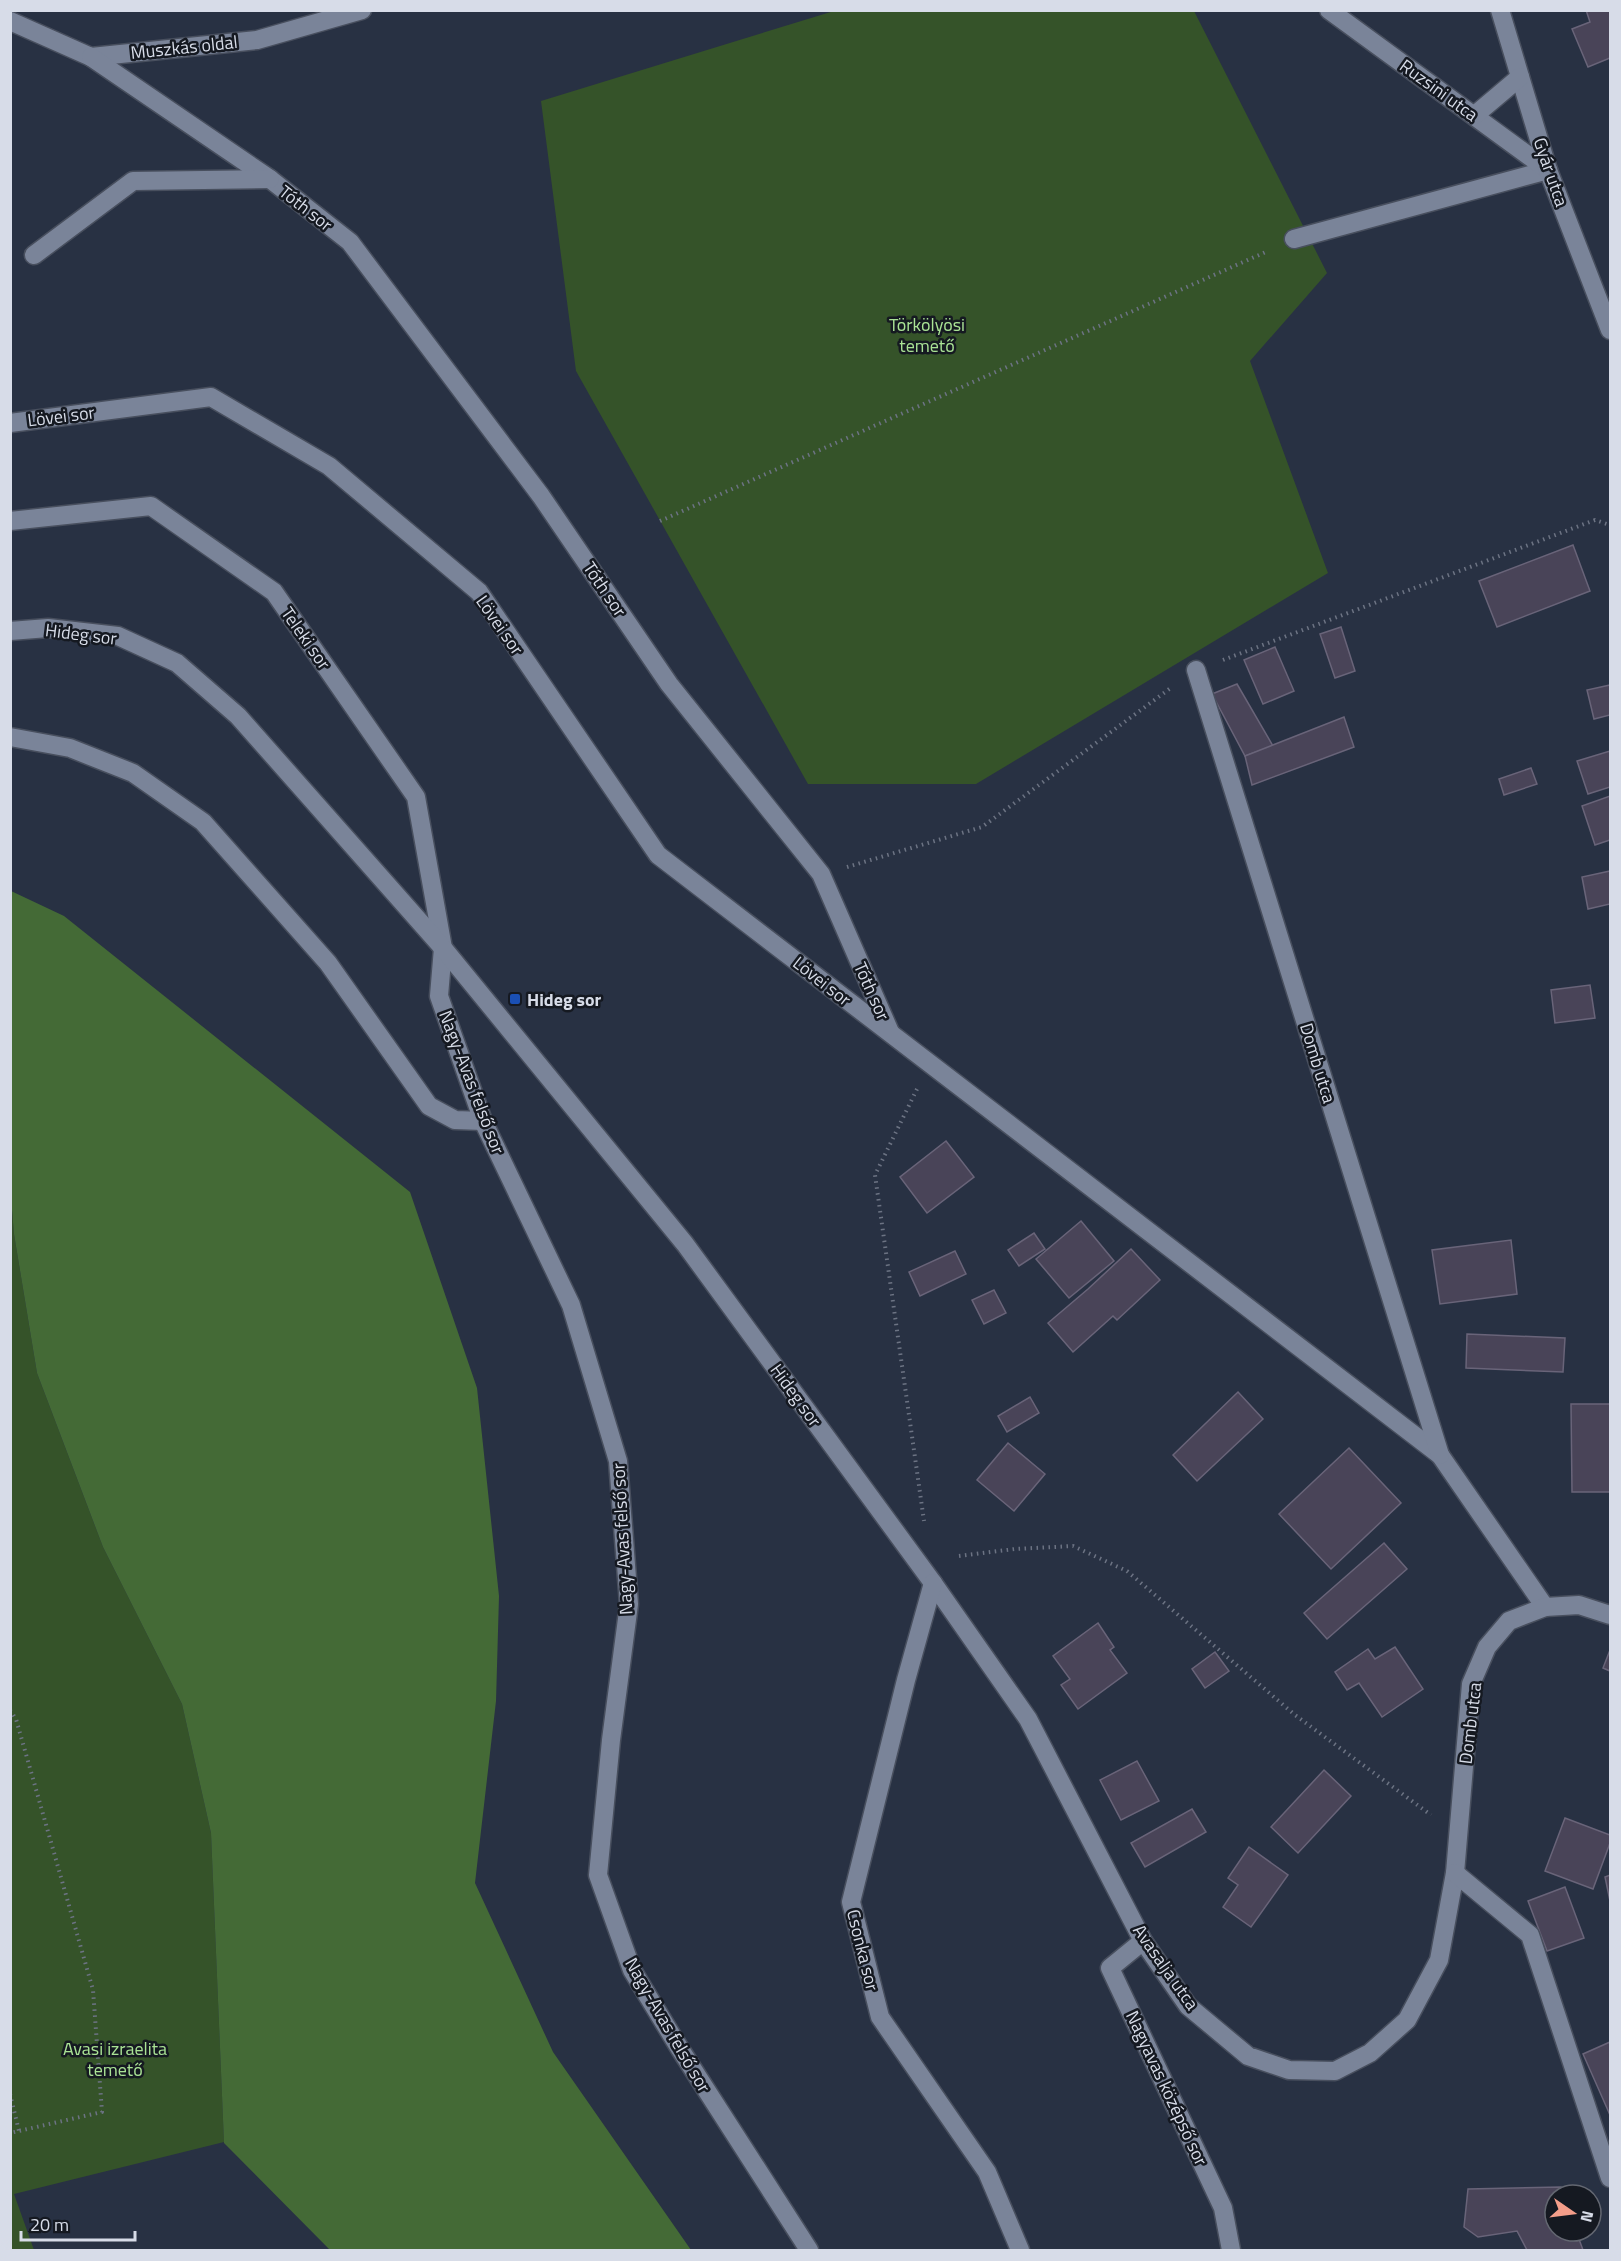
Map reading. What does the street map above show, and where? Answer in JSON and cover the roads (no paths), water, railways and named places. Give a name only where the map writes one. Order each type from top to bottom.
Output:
[{"type":"street","name":"Muszkás oldal","points":[[10,21],[91,57],[257,40],[362,10]]},
{"type":"street","name":"Ruzsini utca","points":[[1329,10],[1548,170]]},
{"type":"street","name":"Gyár utca","points":[[1500,10],[1548,170],[1611,330]]},
{"type":"street","name":"Tóth sor","points":[[91,57],[270,179],[350,242],[541,496],[669,684],[821,874],[891,1034]]},
{"type":"street","points":[[1475,115],[1520,77]]},
{"type":"street","points":[[1293,239],[1548,170]]},
{"type":"street","name":"Tóth sor","points":[[34,255],[133,181],[270,179]]},
{"type":"street","name":"Lövei sor","points":[[10,423],[211,397],[329,466],[479,592],[658,855],[891,1034]]},
{"type":"street","name":"Teleki sor","points":[[10,521],[151,506],[274,592],[416,796],[443,948]]},
{"type":"street","name":"Hideg sor","points":[[10,631],[48,628],[118,636],[177,663],[238,716],[443,948],[685,1244],[933,1583]]},
{"type":"street","name":"Domb utca","points":[[1196,670],[1440,1455],[1545,1607]]},
{"type":"street","points":[[10,737],[70,748],[133,773],[203,822],[328,963],[429,1106],[455,1120],[483,1121]]},
{"type":"street","name":"Nagy-Avas felső sor","points":[[443,948],[438,996],[483,1121],[571,1305],[618,1461],[629,1604],[611,1740],[598,1875],[632,1970],[809,2250]]},
{"type":"street","name":"Domb utca","points":[[891,1034],[1440,1455]]},
{"type":"street","name":"Avasalja utca","points":[[933,1583],[1028,1719],[1143,1941],[1188,2006],[1248,2056],[1289,2070],[1335,2071],[1370,2053],[1407,2020],[1439,1960],[1455,1873]]},
{"type":"street","name":"Csonka sor","points":[[933,1583],[906,1680],[851,1902],[879,2017],[987,2172],[1020,2250]]},
{"type":"street","name":"Domb utca","points":[[1455,1873],[1472,1684],[1486,1647],[1509,1621],[1545,1607],[1579,1605],[1611,1615]]},
{"type":"street","points":[[1455,1873],[1530,1935],[1611,2178]]},
{"type":"street","name":"Nagyavas középső sor","points":[[1143,1941],[1110,1968],[1223,2208],[1231,2250]]},
{"type":"place","name":"Hideg sor","points":[[515,999]]},
{"type":"park label","name":"Törkölyösi temető","points":[[927,334]]},
{"type":"park label","name":"Avasi izraelita temető","points":[[115,2058]]}]
